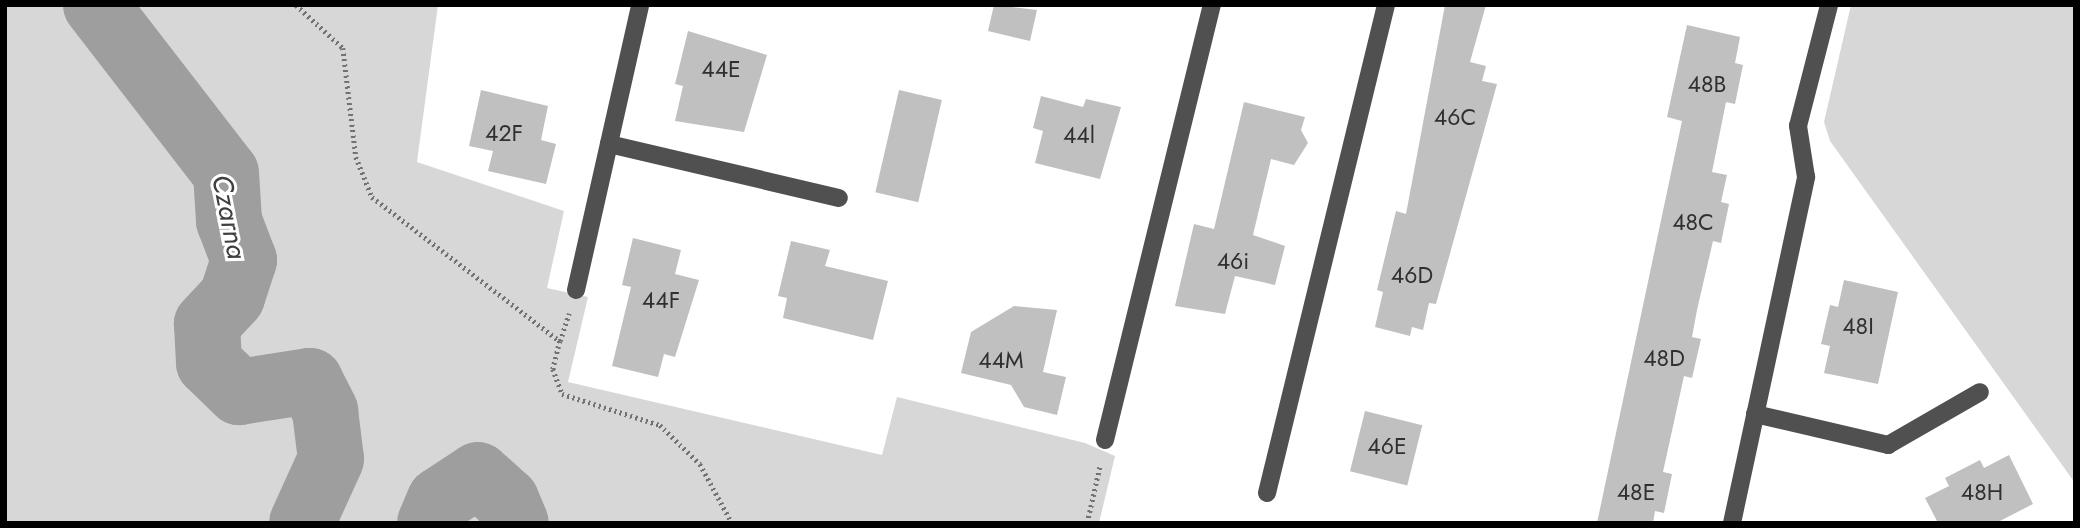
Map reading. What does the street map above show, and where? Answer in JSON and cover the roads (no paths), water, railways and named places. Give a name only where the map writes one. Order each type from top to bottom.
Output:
[{"type":"lane","points":[[576,290],[640,5]]},
{"type":"lane","points":[[1105,440],[1212,5]]},
{"type":"lane","points":[[1267,493],[1386,5]]},
{"type":"lane","points":[[1732,523],[1805,177],[1798,126],[1829,5]]},
{"type":"lane","points":[[609,144],[839,198]]},
{"type":"lane","points":[[1755,414],[1888,445],[1980,392]]},
{"type":"waterway","name":"Czarna","points":[[96,5],[226,173],[229,221],[244,260],[232,297],[207,324],[209,363],[239,392],[310,381],[325,411],[331,459],[302,523]]},
{"type":"waterway","name":"Czarna","points":[[430,523],[440,500],[478,475],[506,500],[516,523]]}]
